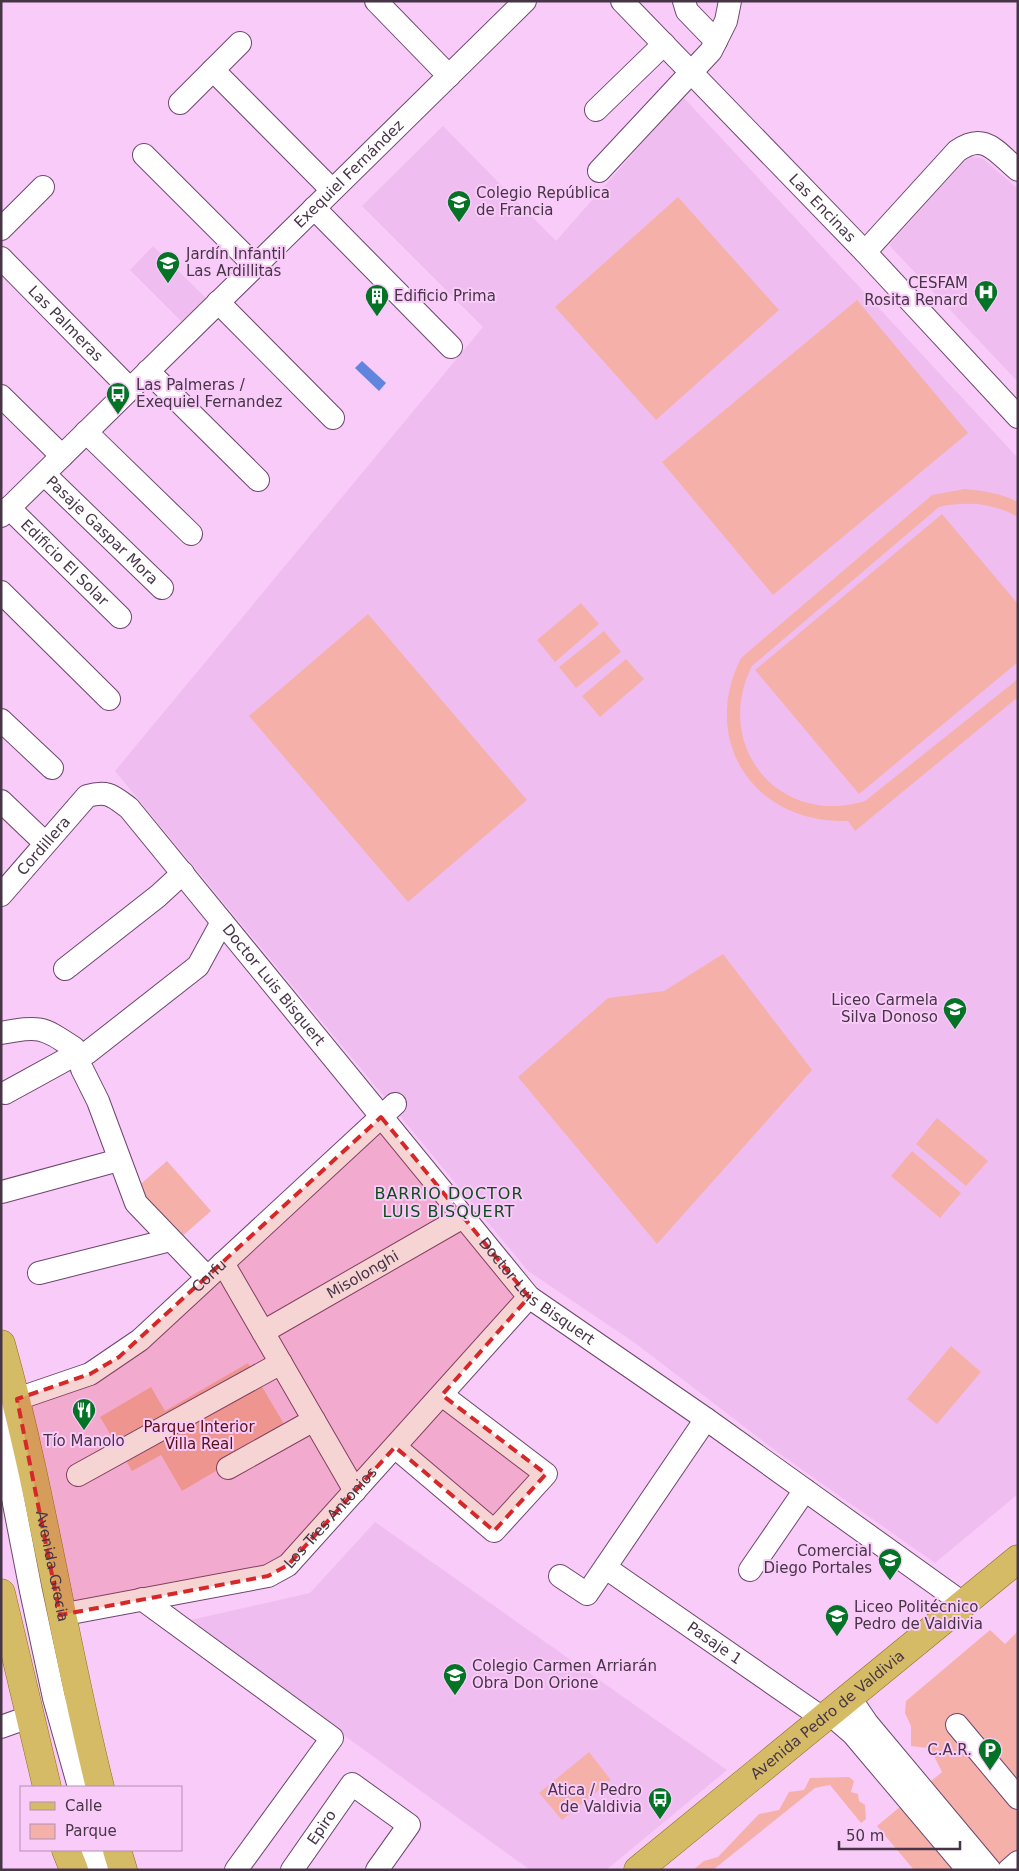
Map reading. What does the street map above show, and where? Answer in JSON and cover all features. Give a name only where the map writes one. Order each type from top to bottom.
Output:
[{"type":"main road","name":"Avenida Grecia","points":[[1,1344],[9,1404],[100,1786]]},
{"type":"main road","name":"Avenida Pedro de Valdivia","points":[[638,1870],[1018,1559]]},
{"type":"main road","points":[[1,1592],[47,1786]]},
{"type":"main road","points":[[66,1851],[74,1870]]},
{"type":"main road","points":[[117,1851],[123,1870]]},
{"type":"street","points":[[376,1],[449,76]]},
{"type":"street","name":"Exequiel Fernández","points":[[5,512],[525,1]]},
{"type":"street","name":"Las Encinas","points":[[622,1],[865,252],[1018,416]]},
{"type":"street","points":[[684,1],[687,11],[716,41]]},
{"type":"street","points":[[599,171],[711,51],[726,21],[730,1]]},
{"type":"street","points":[[180,103],[240,42]]},
{"type":"street","points":[[596,110],[664,44]]},
{"type":"street","points":[[213,70],[332,190]]},
{"type":"street","points":[[865,252],[958,151],[974,142],[989,146],[1018,170]]},
{"type":"street","points":[[144,155],[255,266]]},
{"type":"street","points":[[1,228],[43,187]]},
{"type":"street","points":[[314,208],[451,347]]},
{"type":"street","name":"Las Palmeras","points":[[1,258],[130,389]]},
{"type":"street","points":[[218,302],[333,418]]},
{"type":"street","points":[[148,371],[258,480]]},
{"type":"street","points":[[1,396],[62,456]]},
{"type":"street","points":[[86,432],[190,534]]},
{"type":"street","name":"Pasaje Gaspar Mora","points":[[44,474],[162,588]]},
{"type":"street","name":"Edificio El Solar","points":[[5,512],[120,617]]},
{"type":"street","points":[[1,592],[109,699]]},
{"type":"street","points":[[1,720],[52,768]]},
{"type":"street","name":"Doctor Luis Bisquert","points":[[88,796],[101,792],[112,796],[129,808],[222,922],[388,1111],[463,1217],[529,1297],[706,1419],[964,1604]]},
{"type":"street","name":"Cordillera","points":[[1,895],[88,796]]},
{"type":"street","points":[[1,801],[45,843]]},
{"type":"street","points":[[65,969],[158,896],[183,873]]},
{"type":"street","points":[[5,1094],[78,1057],[198,966],[222,922]]},
{"type":"street","points":[[1,1033],[33,1027],[51,1033],[78,1057],[98,1101],[136,1203],[170,1240],[215,1270],[263,1332],[356,1490]]},
{"type":"street","name":"Corfu","points":[[9,1404],[90,1374],[140,1340],[388,1111]]},
{"type":"street","points":[[2,1192],[119,1160]]},
{"type":"street","name":"Misolonghi","points":[[263,1332],[463,1217]]},
{"type":"street","points":[[39,1273],[170,1240]]},
{"type":"street","name":"Los Tres Antonios","points":[[60,1614],[268,1576],[288,1565],[529,1297]]},
{"type":"street","points":[[78,1475],[281,1362]]},
{"type":"street","points":[[395,1447],[494,1531],[546,1474],[442,1395]]},
{"type":"street","points":[[9,1404],[10,1483],[54,1698],[79,1786]]},
{"type":"street","points":[[560,1576],[587,1594],[706,1419]]},
{"type":"street","points":[[228,1468],[314,1420]]},
{"type":"street","points":[[750,1570],[805,1490]]},
{"type":"street","points":[[1,1516],[47,1736],[61,1786]]},
{"type":"street","name":"Pasaje 1","points":[[606,1568],[835,1710]]},
{"type":"street","points":[[142,1599],[332,1738],[236,1870]]},
{"type":"street","points":[[835,1710],[968,1870]]},
{"type":"street","points":[[835,1710],[867,1723],[990,1870]]},
{"type":"street","points":[[1,1727],[29,1717]]},
{"type":"street","points":[[957,1725],[1018,1798]]},
{"type":"street","name":"Epiro","points":[[292,1870],[352,1784],[409,1825],[377,1870]]},
{"type":"street","points":[[81,1851],[88,1870]]},
{"type":"street","points":[[99,1851],[106,1870]]},
{"type":"street","points":[[1009,1870],[1018,1862]]},
{"type":"highlighted area","points":[[381,1117],[529,1297],[442,1395],[546,1474],[494,1531],[395,1447],[288,1565],[268,1576],[60,1615],[17,1399],[90,1374],[119,1357]]},
{"type":"shaded area","points":[[683,97],[1018,458],[1018,1494],[935,1563],[784,1457],[635,1343],[528,1271],[115,771],[483,327],[362,206],[443,126],[556,241]]},
{"type":"shaded area","name":"CESFAM Rosita Renard","points":[[968,157],[982,158],[1018,189],[1018,382],[889,245]]},
{"type":"shaded area","name":"Jardín Infantil Las Ardillitas","points":[[153,246],[206,298],[182,322],[130,270]]},
{"type":"shaded area","name":"Colegio Carmen Arriarán Obra Don Orione","points":[[375,1522],[727,1770],[606,1870],[530,1870],[186,1621],[310,1593]]},
{"type":"green space","points":[[678,197],[779,310],[656,420],[555,307]]},
{"type":"green space","points":[[857,300],[968,433],[773,595],[662,462]]},
{"type":"green space","points":[[965,489],[999,494],[1018,502],[1018,517],[1009,512],[980,504],[939,507],[752,666],[742,696],[741,724],[748,751],[761,773],[781,791],[805,802],[834,806],[865,801],[1018,679],[1018,697],[855,831],[848,821],[815,818],[786,809],[762,793],[744,772],[732,747],[727,719],[730,689],[741,658],[932,495]]},
{"type":"green space","points":[[942,514],[1018,604],[1018,662],[859,794],[755,670]]},
{"type":"green space","points":[[581,603],[599,624],[555,662],[537,640]]},
{"type":"green space","points":[[368,614],[527,800],[408,902],[249,716]]},
{"type":"green space","points":[[604,631],[621,652],[576,688],[559,667]]},
{"type":"green space","points":[[626,659],[644,679],[600,717],[582,696]]},
{"type":"green space","points":[[723,954],[812,1070],[657,1244],[518,1077],[608,998],[664,991]]},
{"type":"green space","points":[[937,1118],[988,1161],[966,1186],[916,1144]]},
{"type":"green space","points":[[912,1151],[961,1193],[940,1218],[891,1176]]},
{"type":"green space","points":[[167,1161],[211,1211],[179,1239],[135,1189]]},
{"type":"green space","points":[[951,1346],[981,1372],[937,1424],[907,1399]]},
{"type":"green space","name":"Parque Interior Villa Real","points":[[248,1363],[287,1429],[182,1491],[161,1455],[132,1471],[100,1417],[151,1387],[165,1411]]},
{"type":"green space","points":[[990,1630],[1005,1644],[1018,1631],[1018,1870],[914,1870],[877,1826],[942,1772],[931,1750],[911,1746],[911,1726],[905,1713],[906,1701]]},
{"type":"green space","points":[[589,1752],[611,1780],[562,1820],[539,1793]]},
{"type":"green space","points":[[849,1777],[854,1781],[851,1792],[858,1794],[859,1801],[865,1805],[866,1819],[861,1823],[830,1785],[815,1788],[713,1870],[693,1870],[704,1861],[718,1857],[759,1814],[779,1810],[789,1792],[804,1790],[810,1778]]},
{"type":"water","points":[[362,361],[386,383],[379,391],[355,368]]},
{"type":"place","name":"Colegio República de Francia","points":[[459,223]]},
{"type":"place","name":"Jardín Infantil Las Ardillitas","points":[[168,284]]},
{"type":"place","name":"CESFAM Rosita Renard","points":[[986,313]]},
{"type":"place","name":"Edificio Prima","points":[[377,317]]},
{"type":"place","name":"Las Palmeras / Exequiel Fernandez","points":[[118,415]]},
{"type":"place","name":"Liceo Carmela Silva Donoso","points":[[955,1030]]},
{"type":"place","name":"Tío Manolo","points":[[84,1431]]},
{"type":"place","name":"Comercial Diego Portales","points":[[890,1581]]},
{"type":"place","name":"Liceo Politécnico Pedro de Valdivia","points":[[837,1637]]},
{"type":"place","name":"Colegio Carmen Arriarán Obra Don Orione","points":[[455,1696]]},
{"type":"place","name":"C.A.R.","points":[[990,1771]]},
{"type":"place","name":"Atica / Pedro de Valdivia","points":[[660,1820]]},
{"type":"district","name":"BARRIO DOCTOR LUIS BISQUERT","points":[[449,1202]]}]
